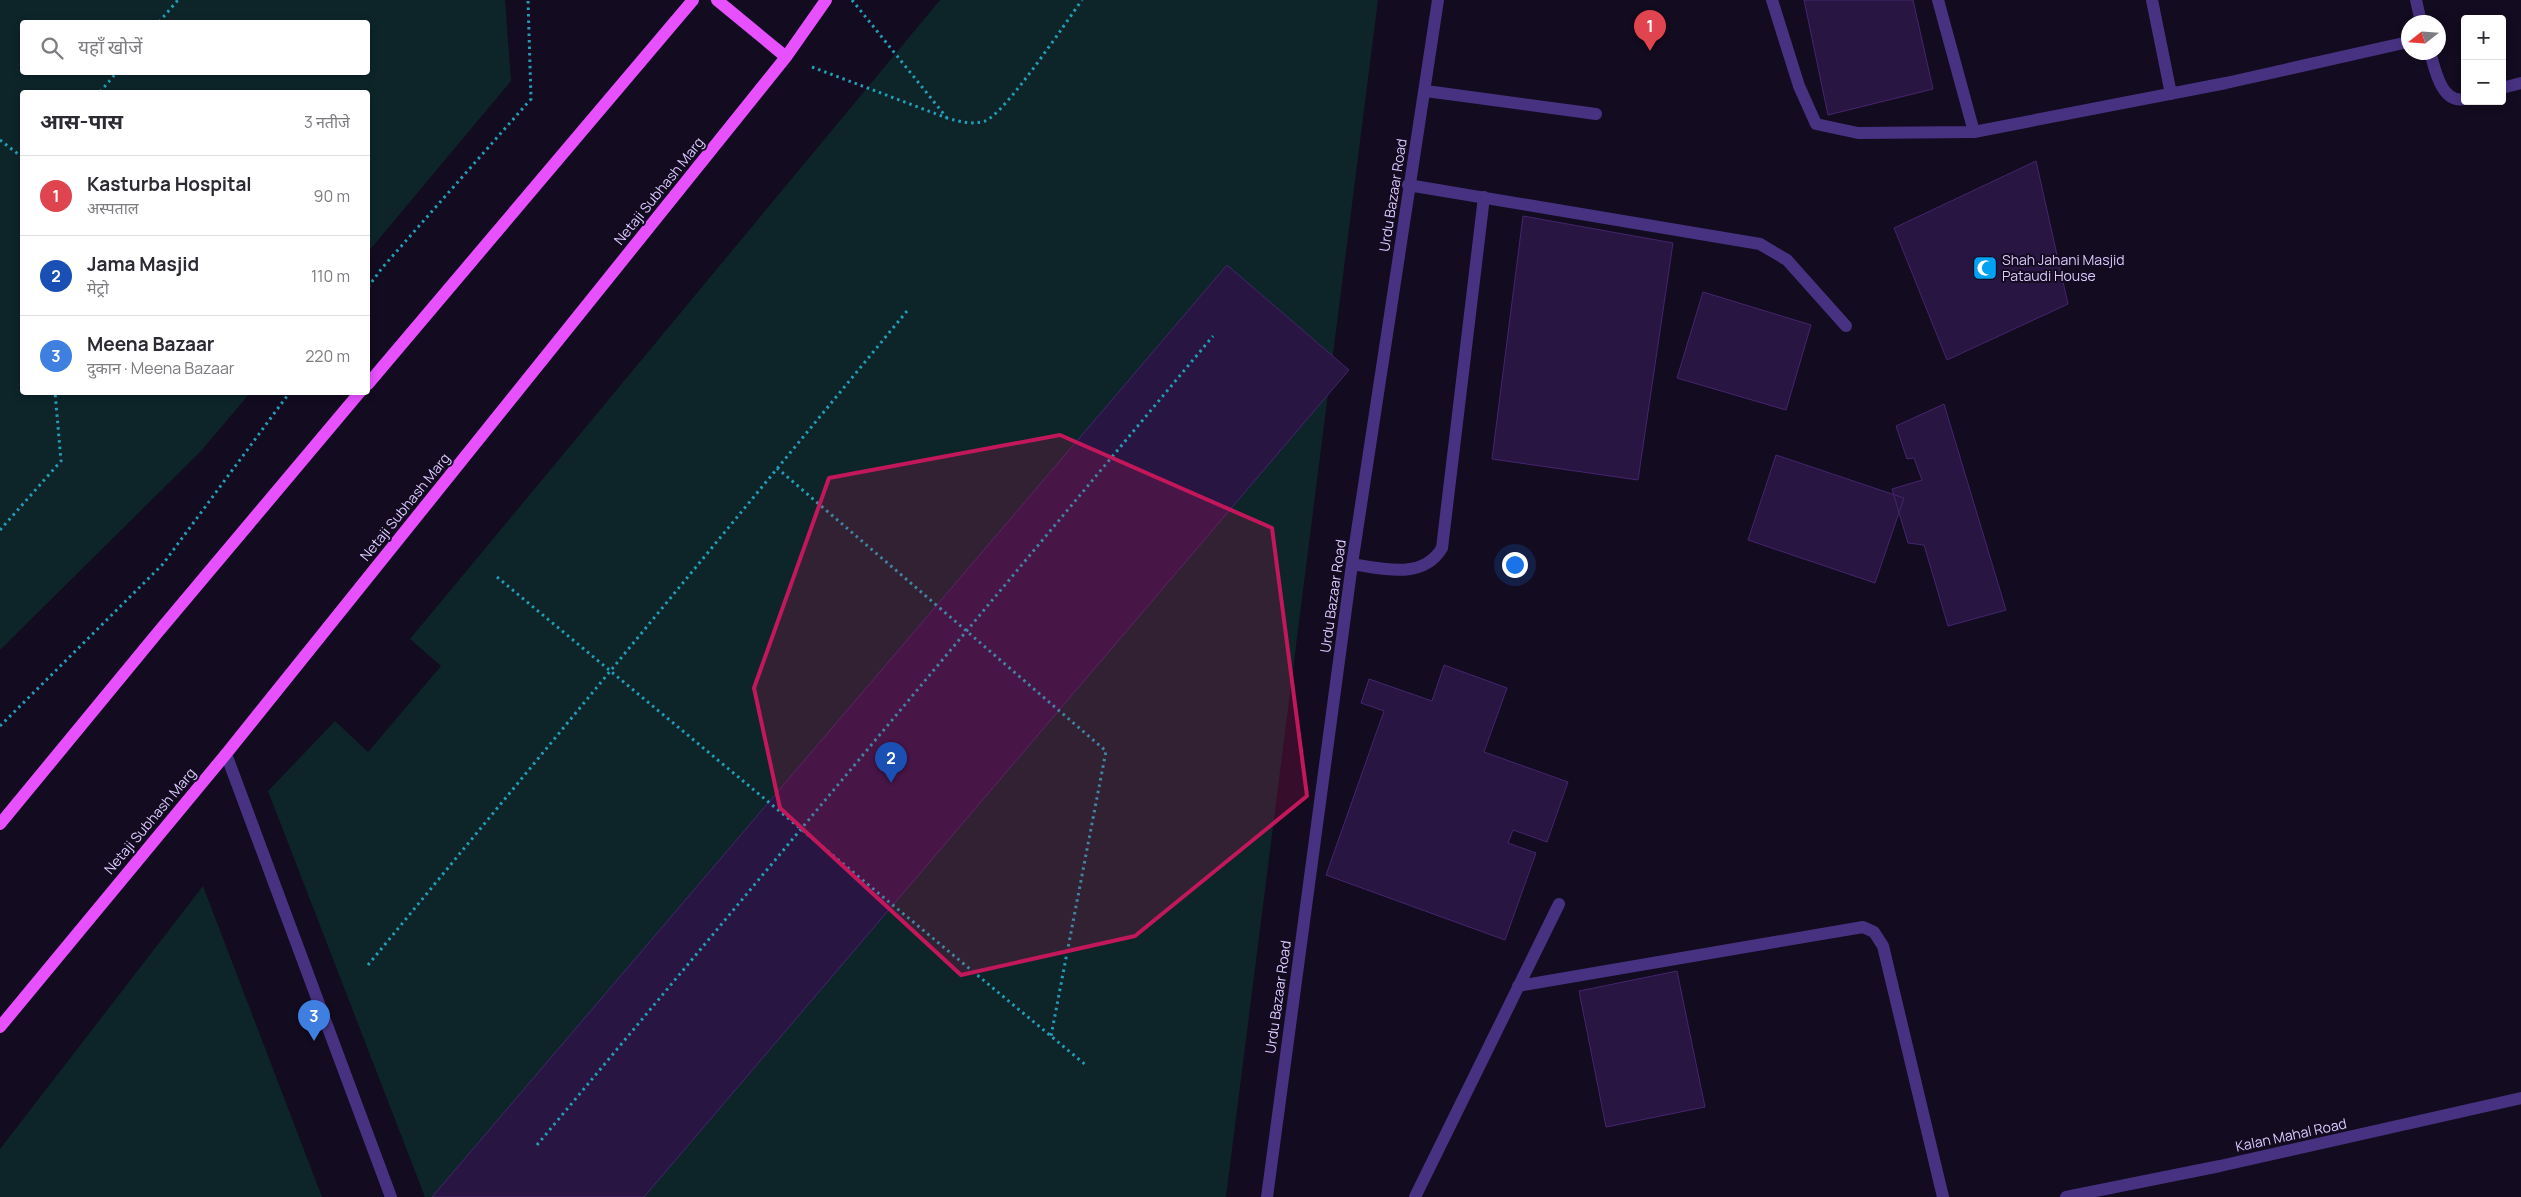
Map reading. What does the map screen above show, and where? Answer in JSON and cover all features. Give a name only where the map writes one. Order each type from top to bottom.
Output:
[{"type":"main road","points":[[370,382],[693,0]]},
{"type":"main road","points":[[717,0],[786,57]]},
{"type":"main road","name":"Netaji Subhash Marg","points":[[0,1027],[226,754],[786,57],[826,0]]},
{"type":"main road","points":[[0,824],[165,623],[357,395]]},
{"type":"street","name":"Urdu Bazaar Road","points":[[1267,1197],[1352,564],[1408,185],[1426,91],[1438,0]]},
{"type":"street","points":[[1772,0],[1799,86],[1816,124],[1858,133],[1974,132],[2171,94],[2401,44]]},
{"type":"street","points":[[1938,0],[1974,132]]},
{"type":"street","points":[[2152,0],[2171,94]]},
{"type":"street","points":[[2416,0],[2419,15]]},
{"type":"street","points":[[2433,60],[2441,87],[2450,96],[2461,98]]},
{"type":"street","points":[[2506,87],[2521,83]]},
{"type":"street","points":[[1426,91],[1596,114]]},
{"type":"street","points":[[1408,185],[1760,244],[1787,260],[1846,326]]},
{"type":"street","points":[[1352,564],[1394,571],[1419,568],[1436,559],[1442,548],[1484,198]]},
{"type":"street","points":[[226,754],[391,1197]]},
{"type":"street","points":[[1416,1197],[1559,904]]},
{"type":"street","points":[[1518,986],[1863,927],[1874,932],[1883,946],[1943,1197]]},
{"type":"street","name":"Kalan Mahal Road","points":[[2066,1197],[2247,1160],[2521,1098]]},
{"type":"path","points":[[161,20],[178,0]]},
{"type":"path","points":[[370,284],[382,268],[531,99],[528,0]]},
{"type":"path","points":[[852,0],[948,118]]},
{"type":"path","points":[[786,57],[948,118],[969,124],[987,120],[1011,98],[1082,0]]},
{"type":"path","points":[[102,90],[114,75]]},
{"type":"path","points":[[0,140],[20,156]]},
{"type":"path","points":[[368,965],[907,311]]},
{"type":"path","points":[[537,1145],[1213,336]]},
{"type":"path","points":[[0,530],[61,461],[55,395]]},
{"type":"path","points":[[0,726],[163,564],[288,395]]},
{"type":"path","points":[[777,468],[1106,751],[1051,1036]]},
{"type":"path","points":[[497,577],[1087,1066]]},
{"type":"highlighted area","points":[[1060,435],[1272,528],[1307,796],[1135,936],[961,975],[780,808],[754,688],[829,478]]},
{"type":"green space","points":[[0,0],[505,0],[511,81],[370,250],[370,90],[20,90],[20,395],[248,395],[201,451],[0,650]]},
{"type":"green space","points":[[940,0],[1378,0],[1226,1197],[425,1197],[268,791],[335,721],[368,752],[441,666],[410,639]]},
{"type":"green space","points":[[203,886],[322,1197],[0,1197],[0,1149]]},
{"type":"building","points":[[1804,0],[1913,0],[1933,89],[1828,115]]},
{"type":"building","name":"Shah Jahani Masjid Pataudi House","points":[[2036,161],[2068,304],[1947,360],[1894,228]]},
{"type":"building","points":[[1523,216],[1673,243],[1638,480],[1492,459]]},
{"type":"building","points":[[1227,265],[1349,370],[644,1197],[432,1197]]},
{"type":"building","points":[[1703,292],[1811,325],[1786,410],[1677,378]]},
{"type":"building","points":[[1944,404],[2006,610],[1948,626],[1924,545],[1908,543],[1892,489],[1922,480],[1914,458],[1907,459],[1896,426]]},
{"type":"building","points":[[1776,455],[1904,498],[1875,583],[1748,540]]},
{"type":"building","points":[[1444,665],[1507,688],[1484,752],[1568,782],[1547,842],[1513,830],[1508,843],[1536,853],[1505,940],[1326,875],[1384,711],[1361,703],[1369,679],[1432,701]]},
{"type":"building","points":[[1677,971],[1705,1107],[1606,1127],[1579,991]]},
{"type":"place","name":"Kasturba Hospital","points":[[1650,51]]},
{"type":"place","name":"Shah Jahani Masjid Pataudi House","points":[[1985,268]]},
{"type":"place","name":"Jama Masjid","points":[[891,783]]},
{"type":"place","name":"Meena Bazaar","points":[[314,1041]]}]
